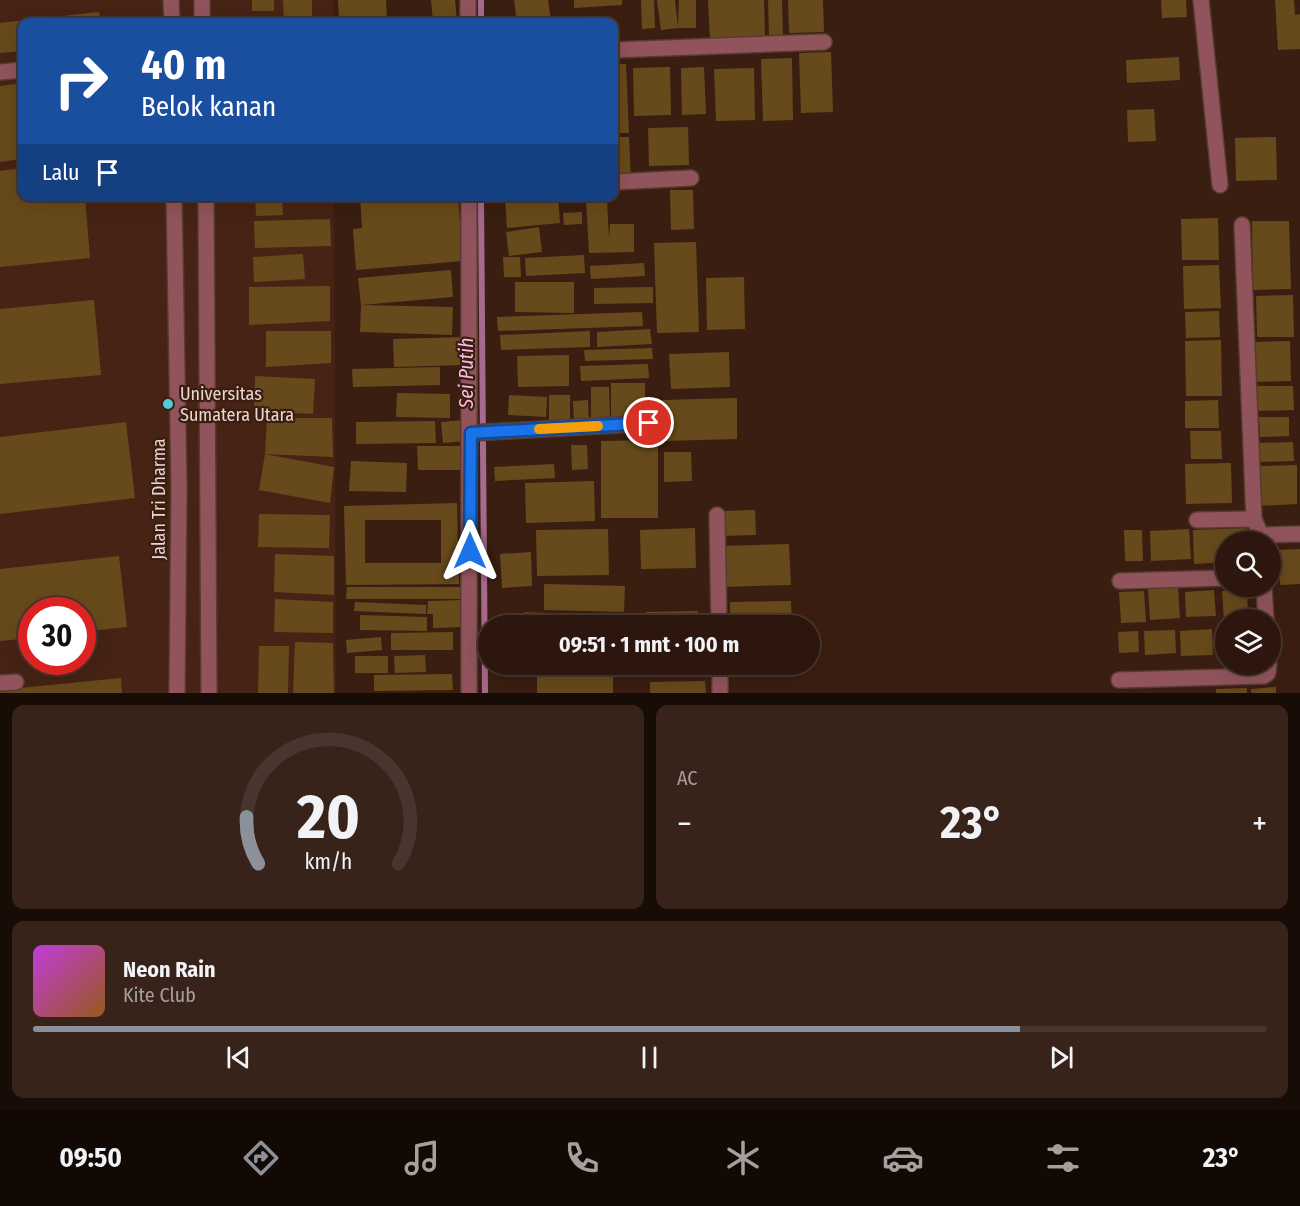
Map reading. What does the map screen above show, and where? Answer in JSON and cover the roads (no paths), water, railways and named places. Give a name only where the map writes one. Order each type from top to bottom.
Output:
[{"type":"street","points":[[171,0],[172,18]]},
{"type":"street","points":[[202,0],[202,18]]},
{"type":"street","points":[[468,0],[468,18]]},
{"type":"street","points":[[1201,0],[1220,185]]},
{"type":"street","points":[[618,50],[824,42]]},
{"type":"street","points":[[0,72],[18,70]]},
{"type":"street","points":[[618,182],[691,178]]},
{"type":"street","name":"Jalan Tri Dharma","points":[[174,201],[179,488],[177,693]]},
{"type":"street","points":[[206,201],[208,693]]},
{"type":"street","points":[[469,201],[478,433],[469,693]]},
{"type":"street","points":[[1242,225],[1254,519],[1258,531]]},
{"type":"street","points":[[478,433],[649,423]]},
{"type":"street","points":[[717,515],[719,615]]},
{"type":"street","points":[[1197,520],[1254,519]]},
{"type":"street","points":[[1281,536],[1300,534]]},
{"type":"street","points":[[1120,581],[1215,578]]},
{"type":"street","points":[[720,675],[720,693]]},
{"type":"street","points":[[1119,680],[1265,675]]},
{"type":"street","points":[[0,683],[16,682]]},
{"type":"waterway","name":"Sei Putih","points":[[481,0],[481,18]]},
{"type":"waterway","name":"Sei Putih","points":[[481,201],[485,693]]},
{"type":"place","name":"Universitas Sumatera Utara","points":[[168,404]]}]
